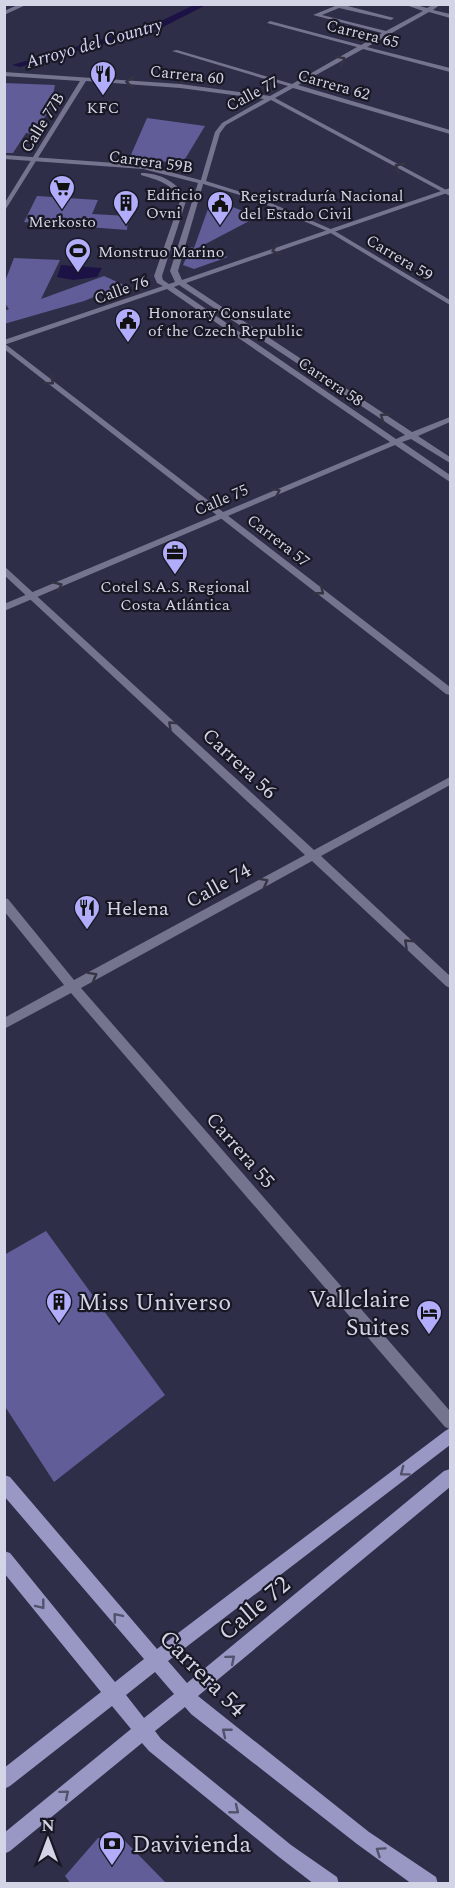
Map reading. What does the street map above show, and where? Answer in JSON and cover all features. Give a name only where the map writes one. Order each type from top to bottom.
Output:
[{"type":"main road","name":"Calle 72","points":[[4,1780],[155,1661],[450,1436]]},
{"type":"main road","name":"Calle 72","points":[[4,1845],[450,1477]]},
{"type":"main road","name":"Carrera 54","points":[[4,1483],[196,1708],[363,1839],[429,1884]]},
{"type":"main road","points":[[4,1559],[155,1745],[330,1884]]},
{"type":"street","points":[[4,13],[26,4]]},
{"type":"street","points":[[405,4],[450,16]]},
{"type":"street","name":"Calle 77","points":[[178,282],[174,271],[217,133],[224,124],[439,4]]},
{"type":"street","points":[[387,33],[316,15],[339,6],[391,18]]},
{"type":"street","name":"Carrera 65","points":[[270,23],[450,70]]},
{"type":"street","name":"Carrera 62","points":[[175,51],[450,132]]},
{"type":"street","name":"Carrera 60","points":[[4,74],[230,92],[271,99],[449,192]]},
{"type":"street","name":"Calle 77B","points":[[4,210],[84,79]]},
{"type":"street","points":[[230,92],[252,101],[250,108]]},
{"type":"street","name":"Carrera 59B","points":[[4,157],[202,182]]},
{"type":"street","name":"Carrera 59B","points":[[4,162],[32,161],[143,167],[202,182]]},
{"type":"street","points":[[143,174],[175,185],[181,192],[183,201],[158,276],[166,286]]},
{"type":"street","name":"Carrera 59","points":[[202,182],[255,198],[331,231],[450,303]]},
{"type":"street","name":"Calle 76","points":[[4,344],[166,286],[449,192]]},
{"type":"street","name":"Carrera 58","points":[[178,282],[450,461]]},
{"type":"street","name":"Carrera 58","points":[[166,286],[450,479]]},
{"type":"street","points":[[256,347],[269,342]]},
{"type":"street","name":"Carrera 57","points":[[4,344],[450,692]]},
{"type":"street","points":[[265,354],[279,348]]},
{"type":"street","name":"Calle 75","points":[[4,608],[450,419]]},
{"type":"street","name":"Carrera 56","points":[[4,568],[450,983]]},
{"type":"street","name":"Calle 74","points":[[4,1024],[450,781]]},
{"type":"street","name":"Carrera 55","points":[[4,902],[73,987],[450,1422]]},
{"type":"shaded area","name":"Monstruo Marino","points":[[61,265],[102,268],[97,277],[73,280],[57,277]]},
{"type":"building","points":[[4,83],[55,85],[50,109],[34,134],[26,133],[13,153],[4,153]]},
{"type":"building","points":[[147,118],[205,126],[182,164],[130,157]]},
{"type":"building","name":"Merkosto","points":[[37,196],[98,200],[92,214],[128,216],[127,230],[24,222]]},
{"type":"building","name":"Registraduría Nacional del Estado Civil","points":[[221,203],[252,214],[248,217],[253,219],[196,249],[228,257],[194,269],[183,265],[191,247],[194,248],[208,209]]},
{"type":"building","points":[[14,258],[60,260],[41,299],[104,276],[124,285],[84,301],[4,324],[4,311],[9,309],[4,302],[4,284]]},
{"type":"building","name":"Miss Universo","points":[[46,1231],[165,1395],[54,1482],[4,1405],[4,1255]]},
{"type":"building","name":"Davivienda","points":[[98,1838],[124,1840],[167,1884],[71,1884],[65,1876]]},
{"type":"waterway","name":"Arroyo del Country","points":[[17,65],[158,26],[204,4]]},
{"type":"place","name":"KFC","points":[[103,97]]},
{"type":"place","name":"Merkosto","points":[[62,211]]},
{"type":"place","name":"Edificio Ovni","points":[[126,226]]},
{"type":"place","name":"Registraduría Nacional del Estado Civil","points":[[220,227]]},
{"type":"place","name":"Monstruo Marino","points":[[78,274]]},
{"type":"place","name":"Honorary Consulate of the Czech Republic","points":[[128,344]]},
{"type":"place","name":"Cotel S.A.S. Regional Costa Atlántica","points":[[175,576]]},
{"type":"place","name":"Helena","points":[[87,931]]},
{"type":"place","name":"Miss Universo","points":[[59,1325]]},
{"type":"place","name":"Vallclaire Suites","points":[[429,1336]]},
{"type":"place","name":"Davivienda","points":[[112,1867]]}]
